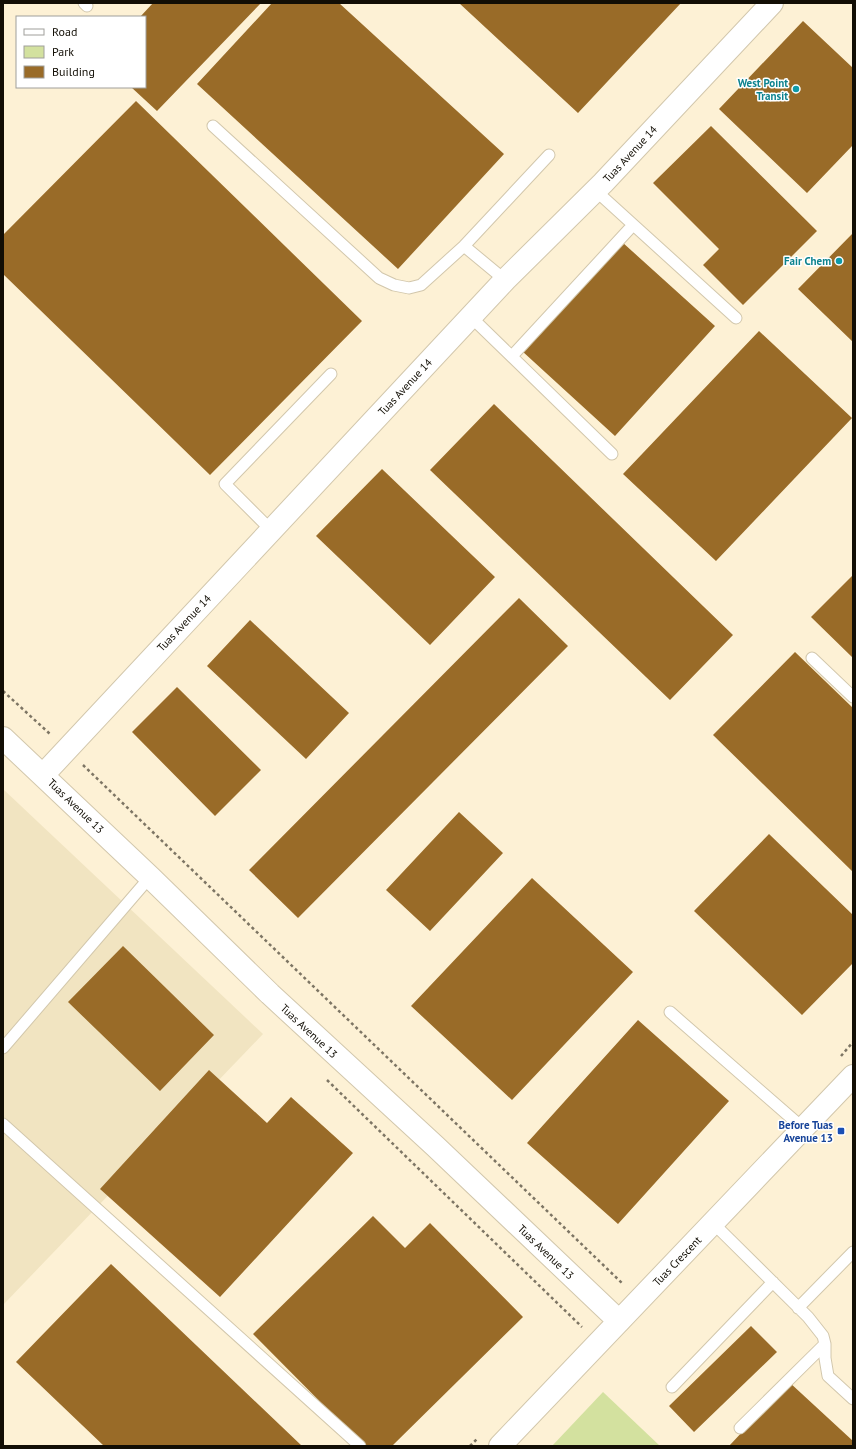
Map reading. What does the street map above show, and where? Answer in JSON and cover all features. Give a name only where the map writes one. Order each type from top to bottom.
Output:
[{"type":"street","name":"Tuas Avenue 14","points":[[43,775],[505,280],[595,190],[772,3]]},
{"type":"street","name":"Tuas Avenue 13","points":[[3,738],[150,877],[270,994],[435,1146],[619,1321]]},
{"type":"street","name":"Tuas Crescent","points":[[500,1446],[639,1299],[714,1224],[853,1076]]},
{"type":"lane","points":[[213,126],[379,278],[394,285],[409,288],[421,285],[464,246],[549,155]]},
{"type":"lane","points":[[595,190],[736,318]]},
{"type":"lane","points":[[512,356],[633,225]]},
{"type":"lane","points":[[464,246],[505,280]]},
{"type":"lane","points":[[471,317],[612,454]]},
{"type":"lane","points":[[271,530],[225,484],[331,374]]},
{"type":"lane","points":[[812,658],[853,697]]},
{"type":"lane","points":[[3,1048],[150,877]]},
{"type":"lane","points":[[670,1012],[804,1129]]},
{"type":"lane","points":[[3,1124],[360,1446]]},
{"type":"lane","points":[[714,1224],[808,1317],[823,1336],[828,1376],[853,1399]]},
{"type":"lane","points":[[798,1308],[853,1252]]},
{"type":"lane","points":[[672,1388],[773,1282]]},
{"type":"lane","points":[[740,1428],[825,1344]]},
{"type":"path","points":[[3,691],[66,749],[639,1299]]},
{"type":"shaded area","points":[[3,789],[263,1034],[3,1305]]},
{"type":"green space","points":[[603,1392],[660,1446],[552,1446]]},
{"type":"building","points":[[153,3],[261,3],[157,111],[132,88],[146,88],[146,16],[141,16]]},
{"type":"building","points":[[272,3],[339,3],[504,154],[398,269],[197,84]]},
{"type":"building","points":[[459,3],[681,3],[578,113]]},
{"type":"building","name":"West Point Transit","points":[[803,21],[853,68],[853,145],[807,193],[719,109]]},
{"type":"building","points":[[136,101],[362,321],[210,475],[3,274],[3,235]]},
{"type":"building","points":[[711,126],[817,231],[743,305],[703,265],[719,249],[653,183]]},
{"type":"building","name":"Fair Chem","points":[[853,233],[853,342],[798,289]]},
{"type":"building","points":[[622,242],[715,326],[615,436],[522,351]]},
{"type":"building","points":[[759,331],[852,418],[716,561],[623,474]]},
{"type":"building","points":[[494,404],[733,635],[670,700],[430,470]]},
{"type":"building","points":[[382,469],[495,577],[430,645],[316,536]]},
{"type":"building","points":[[853,575],[853,658],[811,617]]},
{"type":"building","points":[[519,598],[568,646],[298,918],[249,870]]},
{"type":"building","points":[[250,620],[349,713],[306,759],[207,666]]},
{"type":"building","points":[[795,652],[853,708],[853,872],[713,735]]},
{"type":"building","points":[[177,687],[261,770],[215,816],[132,732]]},
{"type":"building","points":[[459,812],[503,853],[430,931],[386,890]]},
{"type":"building","points":[[769,834],[853,915],[853,963],[802,1015],[694,911]]},
{"type":"building","points":[[532,878],[633,972],[512,1100],[411,1006]]},
{"type":"building","points":[[123,946],[214,1035],[160,1091],[68,1002]]},
{"type":"building","points":[[638,1020],[729,1101],[618,1224],[527,1143]]},
{"type":"building","points":[[209,1070],[267,1123],[291,1097],[353,1153],[220,1297],[100,1189]]},
{"type":"building","points":[[373,1216],[405,1248],[430,1223],[523,1317],[392,1446],[364,1446],[253,1334]]},
{"type":"building","points":[[111,1264],[302,1446],[104,1446],[16,1362]]},
{"type":"building","points":[[751,1326],[777,1352],[694,1432],[669,1406]]},
{"type":"building","points":[[789,1382],[853,1441],[853,1446],[729,1446]]},
{"type":"place","name":"West Point Transit","points":[[796,89]]},
{"type":"place","name":"Fair Chem","points":[[839,261]]},
{"type":"place","name":"Before Tuas Avenue 13","points":[[841,1131]]}]
